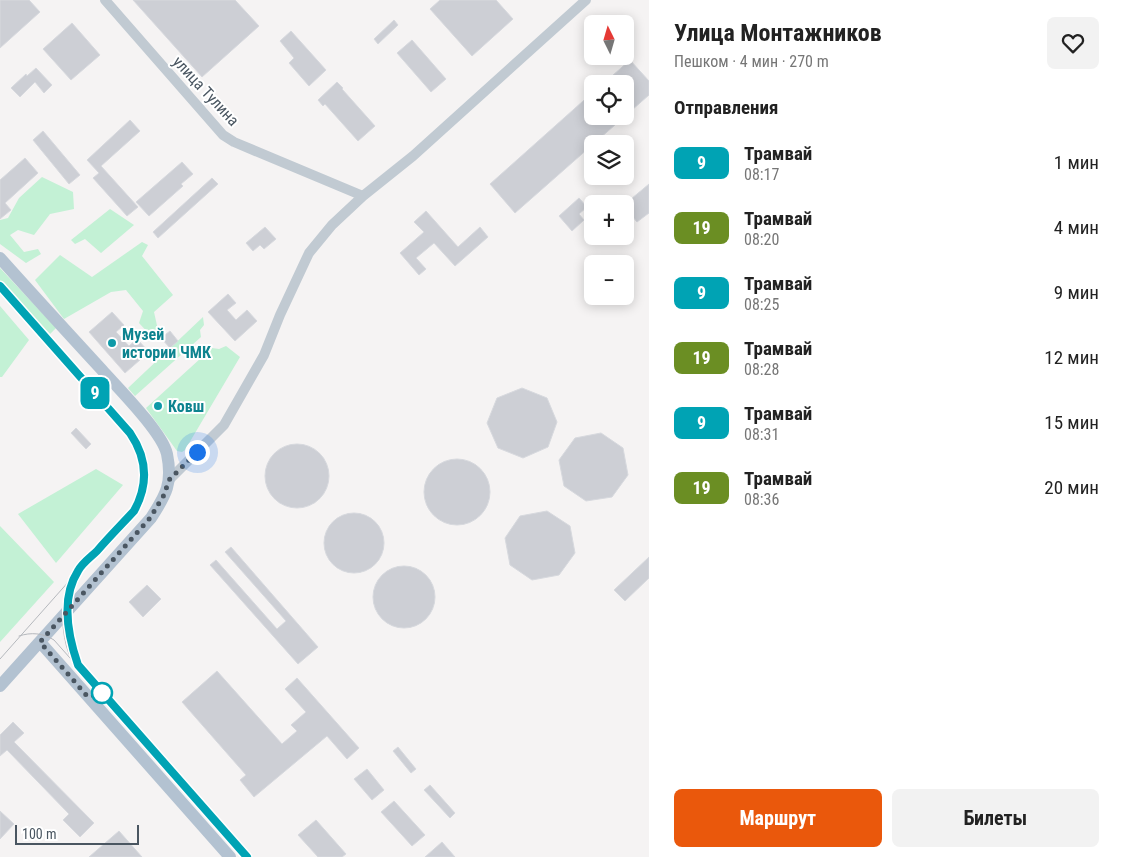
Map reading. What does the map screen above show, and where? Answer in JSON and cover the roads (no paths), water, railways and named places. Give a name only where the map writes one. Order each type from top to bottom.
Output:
[{"type":"main road","points":[[0,258],[122,392],[156,434],[166,452],[169,480],[164,495],[150,518],[0,686]]},
{"type":"main road","points":[[40,642],[230,857]]},
{"type":"street","name":"улица Тулина","points":[[105,0],[223,134],[234,142],[363,196]]},
{"type":"street","points":[[169,480],[224,425],[264,355],[308,253],[332,225],[363,196],[413,156],[586,0]]},
{"type":"tram line","points":[[0,286],[130,433],[140,452],[144,471],[142,491],[134,511],[0,659]]},
{"type":"tram line","name":"9","points":[[0,286],[130,433],[137,443],[144,465],[144,487],[134,511],[78,571],[70,590],[68,629],[78,665],[247,857]]},
{"type":"tram line","points":[[67,583],[63,619],[64,637],[69,654]]},
{"type":"tram line","points":[[19,636],[37,634],[54,640],[247,857]]},
{"type":"place","name":"Музей истории ЧМК","points":[[112,343]]},
{"type":"place","name":"Ковш","points":[[158,406]]}]
